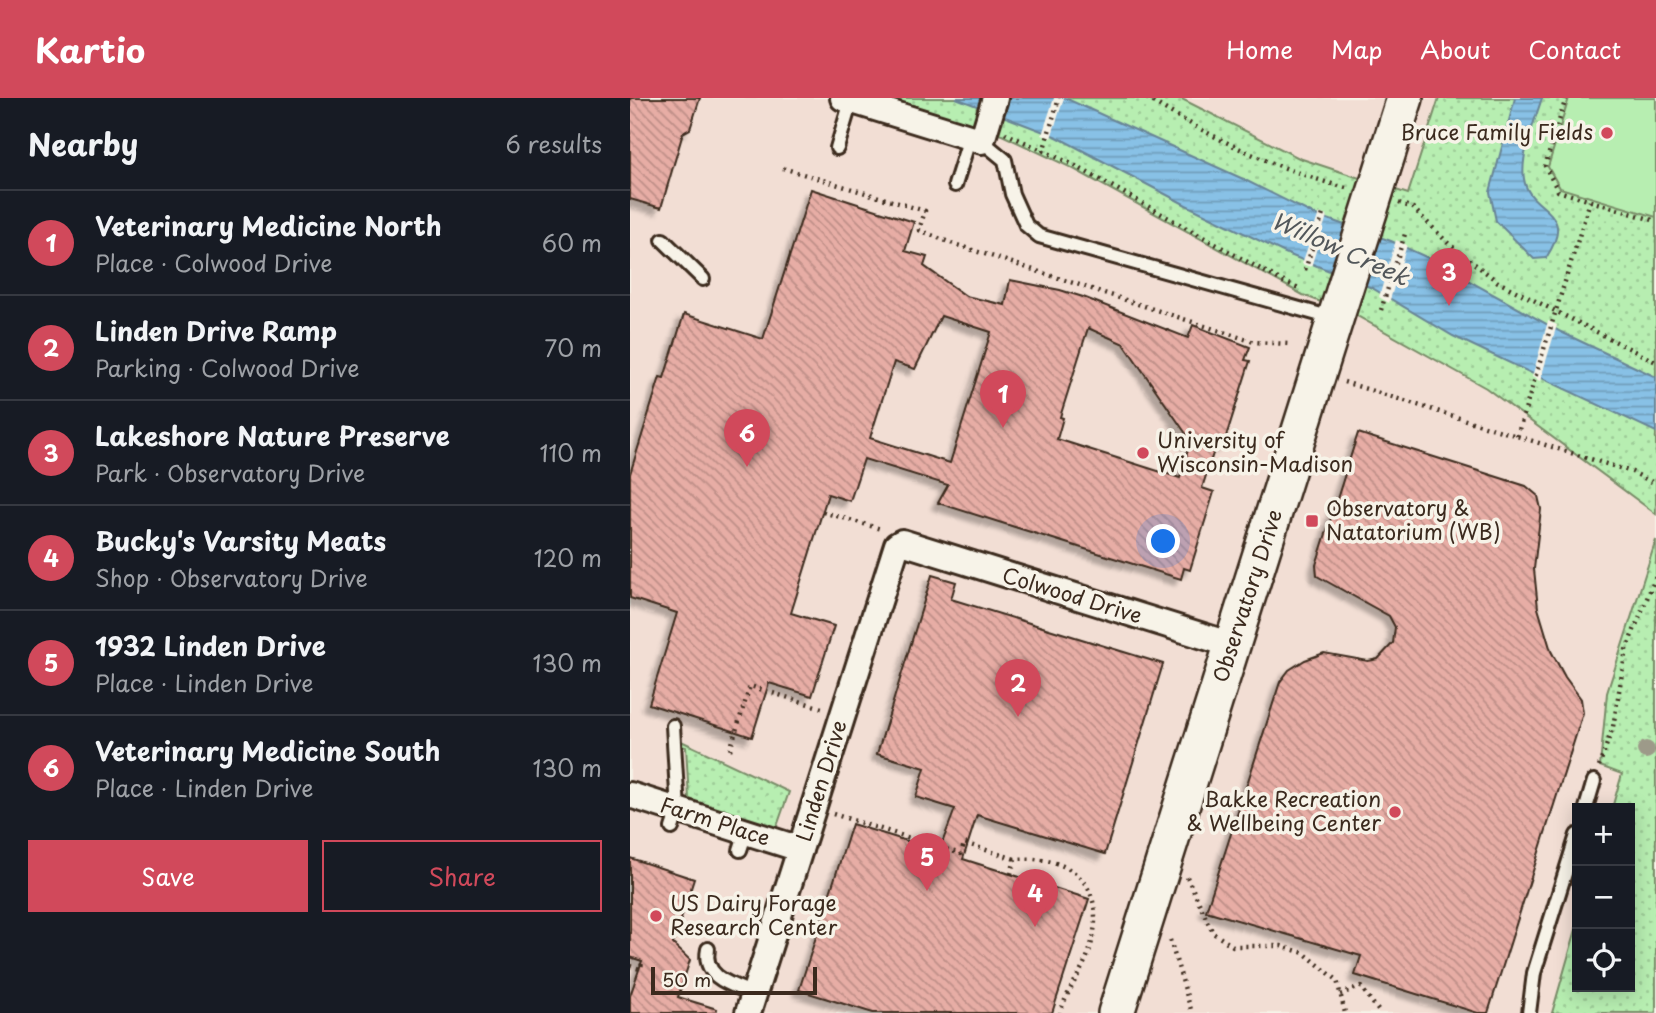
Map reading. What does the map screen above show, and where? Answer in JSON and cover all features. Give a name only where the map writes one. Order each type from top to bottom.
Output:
[{"type":"street","name":"Observatory Drive","points":[[1116,1013],[1405,98]]},
{"type":"street","points":[[847,99],[984,123]]},
{"type":"street","name":"Colwood Drive","points":[[896,541],[1232,645]]},
{"type":"street","name":"Linden Drive","points":[[751,1003],[896,541]]},
{"type":"street","name":"Farm Place","points":[[630,795],[675,819],[743,841],[800,849]]},
{"type":"lane","points":[[837,148],[847,99]]},
{"type":"lane","points":[[955,185],[984,123]]},
{"type":"lane","points":[[984,123],[1005,160],[1012,194],[1026,225],[1039,236],[1335,319]]},
{"type":"lane","points":[[663,240],[703,279]]},
{"type":"lane","points":[[673,726],[675,819]]},
{"type":"lane","points":[[1587,803],[1594,781]]},
{"type":"lane","points":[[1529,1013],[1534,974],[1572,851]]},
{"type":"lane","points":[[709,949],[707,958],[713,974],[751,1003]]},
{"type":"path","points":[[1044,149],[1059,98]]},
{"type":"path","points":[[1147,98],[1171,113],[1369,212],[1413,208],[1449,244],[1498,282],[1656,362]]},
{"type":"path","points":[[1566,98],[1545,166],[1558,191],[1656,221]]},
{"type":"path","points":[[1009,135],[1073,164],[1282,281],[1300,288]]},
{"type":"path","points":[[783,168],[925,211],[919,230],[951,243],[1254,342],[1289,344]]},
{"type":"path","points":[[1517,436],[1590,201]]},
{"type":"path","points":[[1305,270],[1324,211]]},
{"type":"path","points":[[1381,310],[1405,234]]},
{"type":"path","points":[[1343,382],[1632,472],[1656,484]]},
{"type":"path","points":[[823,512],[896,541]]},
{"type":"path","points":[[1594,781],[1613,727],[1626,650],[1656,576]]},
{"type":"path","points":[[730,750],[750,686],[824,708]]},
{"type":"path","points":[[832,813],[961,854],[964,843],[1015,859],[1030,858],[1057,864],[1075,872],[1087,883],[1096,908],[1095,928],[1089,952],[1060,1013]]},
{"type":"path","points":[[1011,874],[1015,859]]},
{"type":"path","points":[[1186,874],[1213,933],[1233,946],[1281,946],[1304,953],[1337,981],[1345,1013]]},
{"type":"path","points":[[1167,932],[1192,1013]]},
{"type":"path","points":[[630,966],[640,969],[643,961]]},
{"type":"path","points":[[1340,994],[1361,987],[1380,1013]]},
{"type":"shaded area","name":"University of Wisconsin-Madison","points":[[630,98],[1656,98],[1656,1013],[630,1013]]},
{"type":"green space","points":[[888,98],[1180,98],[1299,158],[1408,194],[1439,98],[1656,98],[1656,514],[1486,388],[1357,316],[1303,295],[1072,168],[1002,135]]},
{"type":"green space","name":"Bruce Family Fields","points":[[1569,98],[1656,98],[1656,217],[1560,188],[1548,167]]},
{"type":"green space","points":[[1656,540],[1656,1013],[1552,1013],[1572,943],[1572,992],[1635,992],[1635,803],[1613,803],[1622,774],[1600,766],[1607,693]]},
{"type":"green space","points":[[679,740],[789,792],[776,829],[694,804],[689,799],[686,747],[680,746]]},
{"type":"water","name":"Willow Creek","points":[[956,98],[1065,98],[1241,178],[1313,214],[1391,241],[1426,257],[1561,332],[1656,377],[1656,432],[1453,336],[1372,288],[1285,253],[1186,205],[1057,137]]},
{"type":"water","points":[[1515,98],[1542,98],[1529,138],[1523,170],[1528,190],[1555,220],[1555,242],[1546,258],[1534,259],[1496,221],[1490,192]]},
{"type":"pier","points":[[1054,98],[1064,98],[1051,138],[1042,135]]},
{"type":"pier","points":[[1319,213],[1327,216],[1311,267],[1302,264]]},
{"type":"pier","points":[[1396,240],[1407,245],[1389,303],[1379,297]]},
{"type":"pier","points":[[1548,321],[1557,325],[1540,381],[1532,377]]},
{"type":"building","points":[[630,98],[700,98],[690,129],[683,133],[661,208],[630,199]]},
{"type":"building","points":[[811,189],[914,222],[905,251],[927,257],[924,266],[966,296],[1005,305],[1010,280],[1060,290],[1188,338],[1193,325],[1250,347],[1245,360],[1250,361],[1223,446],[1216,444],[1202,488],[1214,492],[1190,570],[1184,568],[1181,579],[938,503],[948,485],[864,459],[850,501],[828,494],[791,613],[834,626],[812,696],[769,683],[752,737],[649,704],[677,613],[630,598],[630,474],[660,377],[664,378],[684,314],[763,339]],"holes":[[[941,316],[991,332],[950,463],[870,438],[894,362],[915,369]],[[1088,328],[1124,344],[1189,438],[1180,478],[1057,439],[1063,418],[1060,417]]]},
{"type":"building","name":"Bakke Recreation & Wellbeing Center","points":[[1358,433],[1526,486],[1538,496],[1541,509],[1534,569],[1538,608],[1551,651],[1581,699],[1583,713],[1488,1013],[1478,1013],[1355,975],[1361,956],[1206,911],[1280,682],[1289,670],[1324,653],[1368,661],[1378,659],[1393,643],[1395,627],[1389,616],[1317,576],[1316,565]]},
{"type":"building","points":[[932,575],[956,582],[951,599],[1163,664],[1105,854],[977,815],[963,859],[1089,899],[1052,1013],[873,1013],[799,990],[852,824],[939,851],[955,809],[916,797],[925,768],[877,754]]},
{"type":"building","name":"US Dairy Forage Research Center","points":[[630,858],[694,879],[673,944],[690,960],[678,997],[717,1009],[716,1013],[630,1013],[630,996],[642,961],[630,957]]},
{"type":"place","name":"Bruce Family Fields","points":[[1607,133]]},
{"type":"place","name":"Lakeshore Nature Preserve","points":[[1449,306]]},
{"type":"place","name":"Veterinary Medicine North","points":[[1003,428]]},
{"type":"place","name":"University of Wisconsin-Madison","points":[[1143,453]]},
{"type":"place","name":"Veterinary Medicine South","points":[[747,467]]},
{"type":"place","name":"Observatory & Natatorium (WB)","points":[[1312,521]]},
{"type":"place","name":"Linden Drive Ramp","points":[[1018,717]]},
{"type":"place","name":"Bakke Recreation & Wellbeing Center","points":[[1395,812]]},
{"type":"place","name":"1932 Linden Drive","points":[[927,891]]},
{"type":"place","name":"US Dairy Forage Research Center","points":[[656,916]]},
{"type":"place","name":"Bucky's Varsity Meats","points":[[1035,927]]}]
